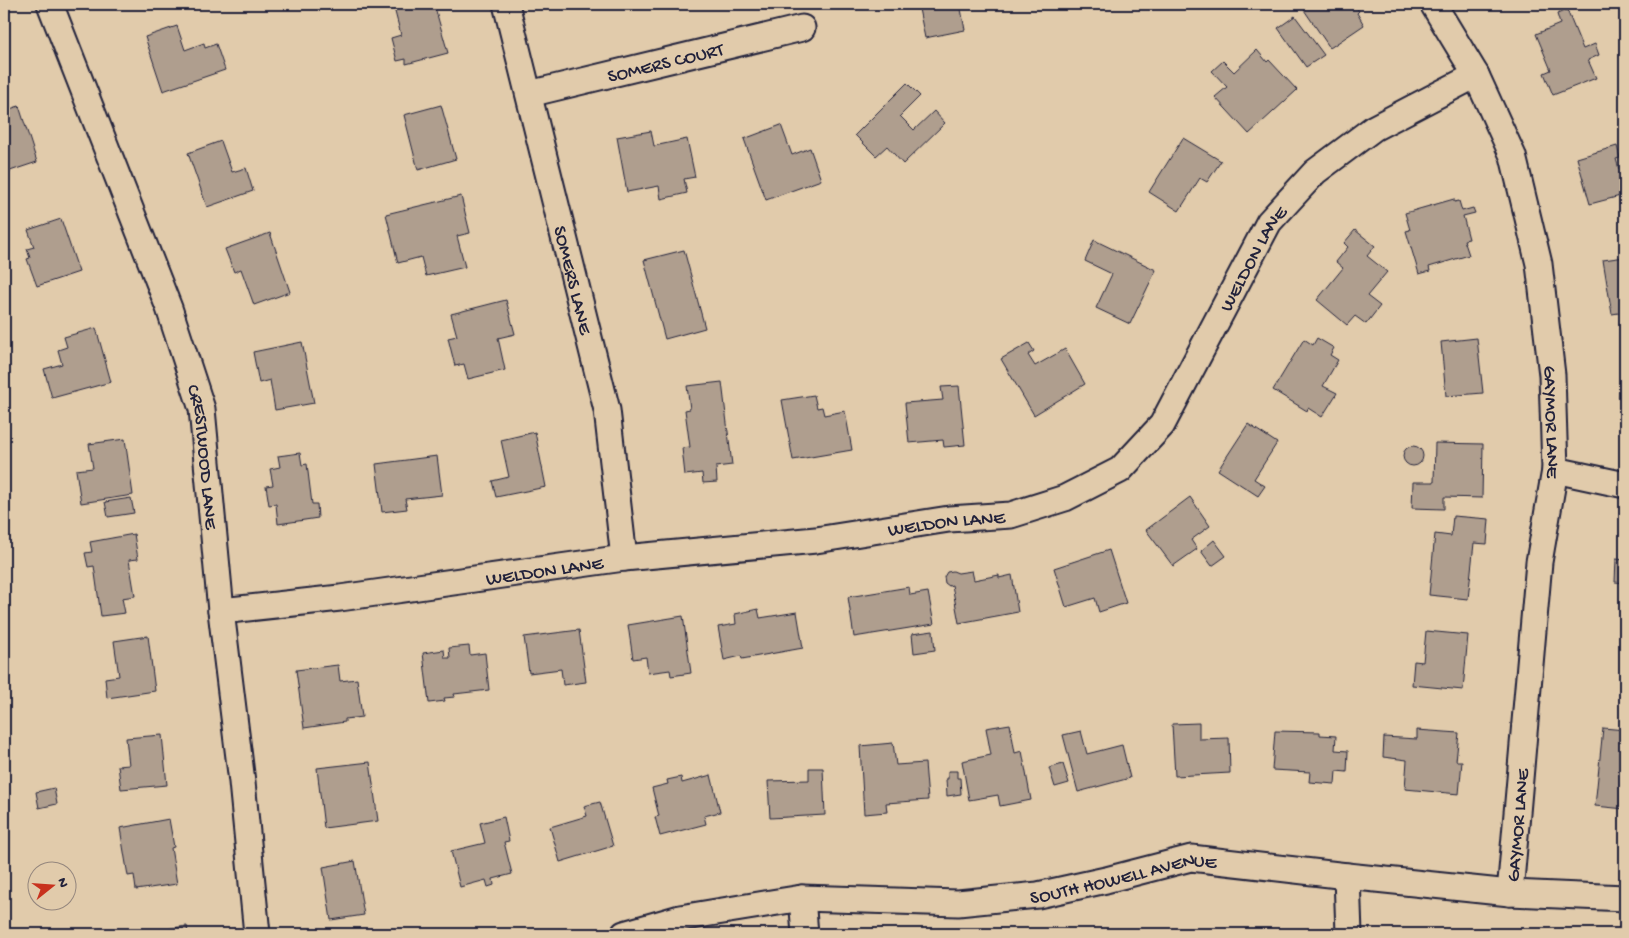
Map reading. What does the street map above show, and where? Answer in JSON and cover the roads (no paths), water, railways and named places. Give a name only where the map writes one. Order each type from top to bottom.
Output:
[{"type":"street","name":"CRESTWOOD LANE","points":[[50,4],[169,308],[202,409],[257,934]]},
{"type":"street","name":"SOMERS LANE","points":[[506,4],[607,410],[624,558]]},
{"type":"street","name":"GAYMOR LANE","points":[[1433,4],[1476,74],[1513,156],[1539,264],[1552,375],[1555,470],[1539,562],[1510,893]]},
{"type":"street","name":"SOMERS COURT","points":[[529,94],[802,28]]},
{"type":"street","name":"WELDON LANE","points":[[222,611],[340,598],[624,558],[816,540],[949,520],[1011,515],[1065,498],[1120,470],[1162,425],[1269,222],[1315,172],[1374,128],[1476,74]]},
{"type":"street","points":[[1555,470],[1625,485]]},
{"type":"street","name":"SOUTH HOWELL AVENUE","points":[[624,934],[680,918],[802,898],[958,903],[1038,895],[1191,858],[1510,893],[1625,898]]},
{"type":"street","points":[[1347,876],[1349,934]]},
{"type":"street","points":[[802,898],[805,934]]}]
